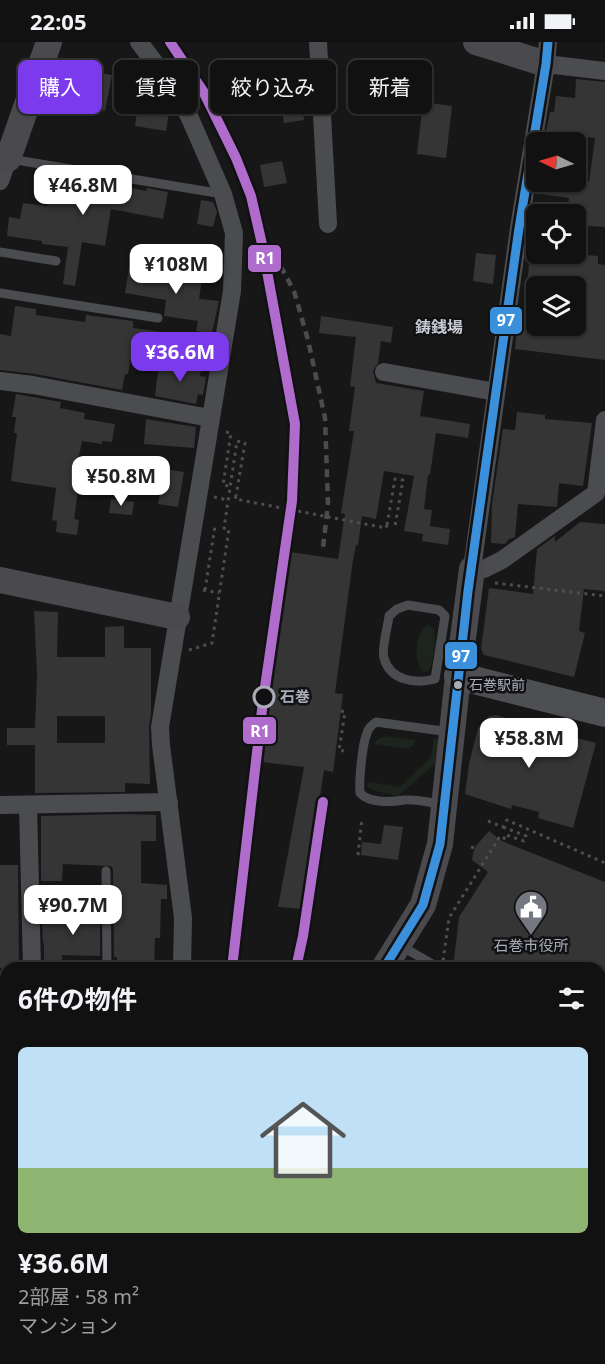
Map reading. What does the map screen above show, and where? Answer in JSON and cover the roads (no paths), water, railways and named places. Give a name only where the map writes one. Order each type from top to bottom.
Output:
[{"type":"main road","points":[[447,674],[605,713]]},
{"type":"street","points":[[4,170],[49,42]]},
{"type":"street","points":[[139,42],[153,60]]},
{"type":"street","points":[[318,42],[328,224]]},
{"type":"street","points":[[476,42],[547,53],[605,70]]},
{"type":"street","points":[[388,962],[423,905],[440,844],[452,732],[447,674],[480,575],[496,392],[547,53]]},
{"type":"street","points":[[182,962],[183,918],[160,727],[177,617],[214,425],[232,291],[234,233],[223,194],[188,114]]},
{"type":"street","points":[[384,372],[496,392]]},
{"type":"street","points":[[0,381],[33,385],[214,425]]},
{"type":"street","points":[[480,575],[484,569],[502,560],[597,493],[605,420]]},
{"type":"street","points":[[0,580],[177,617]]},
{"type":"street","points":[[0,806],[169,802]]},
{"type":"street","points":[[27,805],[32,962]]},
{"type":"lane","points":[[4,170],[223,194]]},
{"type":"lane","points":[[0,252],[56,261]]},
{"type":"lane","points":[[0,293],[158,318]]},
{"type":"lane","points":[[408,605],[439,610],[443,613],[447,674],[427,681],[401,679],[390,670],[383,656],[389,616],[408,605]]},
{"type":"lane","points":[[445,805],[405,800],[391,802],[367,799],[360,793],[359,784],[366,733],[376,722],[452,732]]},
{"type":"lane","points":[[106,871],[107,962]]},
{"type":"lane","points":[[399,945],[429,962]]},
{"type":"railway","points":[[251,196],[262,244]]},
{"type":"railway","points":[[274,254],[294,291],[308,340],[325,418],[328,504],[323,548]]},
{"type":"place","name":"石巻駅前","points":[[458,685]]},
{"type":"place","name":"石巻","points":[[264,697]]},
{"type":"place","name":"石巻市役所","points":[[531,936]]},
{"type":"district","name":"鋳銭場","points":[[439,327]]}]
